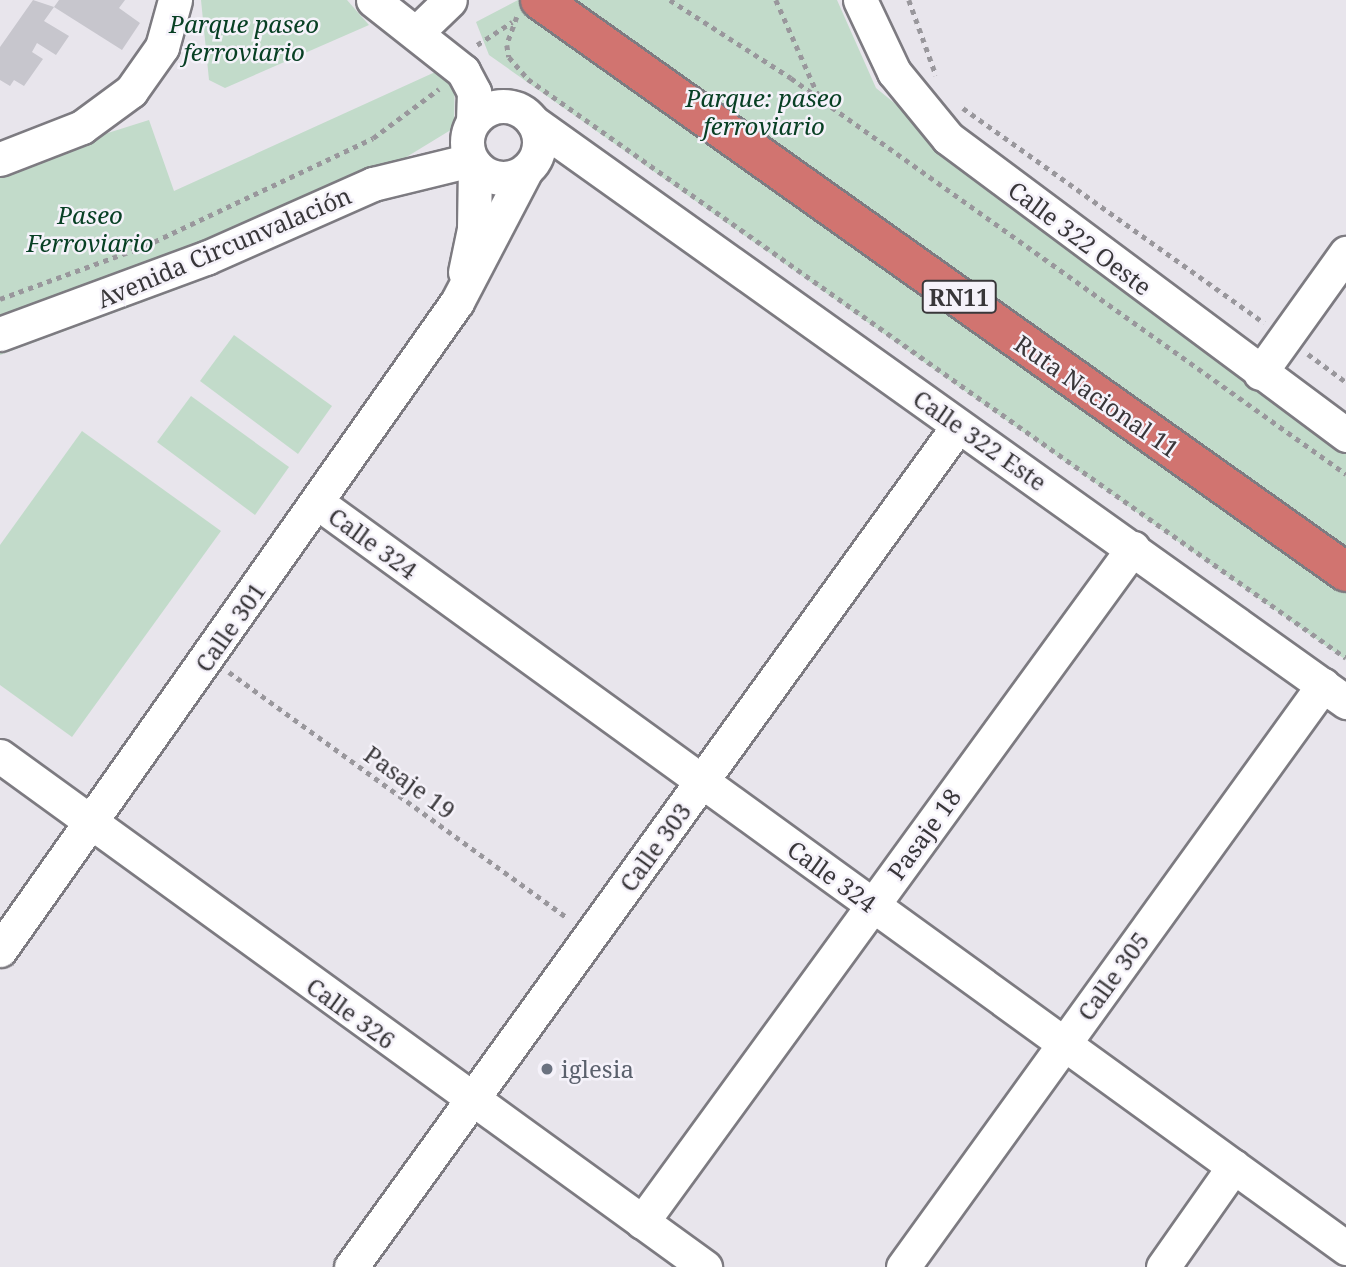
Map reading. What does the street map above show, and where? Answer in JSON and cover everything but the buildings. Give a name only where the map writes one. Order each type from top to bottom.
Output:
[{"type":"highway","name":"Ruta Nacional 11","points":[[524,12],[571,22],[1346,572]]},
{"type":"street","points":[[0,159],[82,127],[131,91],[162,47],[175,0]]},
{"type":"street","points":[[425,34],[450,0]]},
{"type":"street","points":[[425,34],[462,0]]},
{"type":"street","name":"Calle 322 Oeste","points":[[860,0],[894,72],[948,138],[1346,435]]},
{"type":"street","name":"Calle 322 Este","points":[[425,34],[498,96],[615,177],[1334,694]]},
{"type":"street","name":"Calle 301","points":[[425,34],[474,92],[473,232],[457,302]]},
{"type":"street","name":"Avenida Circunvalación","points":[[0,334],[206,258],[472,145],[490,108],[526,116]]},
{"type":"street","points":[[472,145],[505,178],[529,166],[539,143],[526,116]]},
{"type":"street","name":"Calle 322 Este","points":[[529,166],[559,160],[615,177]]},
{"type":"street","name":"Calle 301","points":[[0,950],[318,503],[457,302],[529,166]]},
{"type":"street","points":[[416,170],[456,187],[473,232]]},
{"type":"street","points":[[1260,373],[1346,253]]},
{"type":"street","name":"Calle 303","points":[[351,1267],[958,426]]},
{"type":"street","name":"Calle 324","points":[[318,503],[1346,1248]]},
{"type":"street","name":"Pasaje 18","points":[[642,1222],[1133,548]]},
{"type":"street","name":"Calle 305","points":[[903,1267],[1065,1044],[1334,694]]},
{"type":"street","name":"Calle 326","points":[[0,756],[471,1100],[705,1267]]},
{"type":"street","points":[[1163,1267],[1234,1166]]},
{"type":"path","points":[[670,0],[819,98],[1346,474]]},
{"type":"path","points":[[776,0],[819,98]]},
{"type":"path","points":[[909,0],[940,86]]},
{"type":"path","points":[[0,299],[145,246],[373,138],[434,95],[425,34],[524,12]]},
{"type":"path","points":[[524,12],[509,57],[528,79],[1346,658]]},
{"type":"path","points":[[953,101],[1346,382]]},
{"type":"path","name":"Pasaje 19","points":[[208,657],[591,935]]},
{"type":"green space","name":"Parque paseo ferroviario","points":[[201,0],[347,0],[369,25],[225,88],[209,80]]},
{"type":"green space","name":"Parque: paseo ferroviario","points":[[518,0],[837,0],[876,88],[1055,234],[1346,449],[1346,660],[489,55],[476,22]]},
{"type":"green space","name":"Paseo Ferroviario","points":[[455,63],[454,128],[208,278],[0,355],[0,167],[149,120],[174,191]]},
{"type":"green space","points":[[234,335],[332,406],[298,454],[200,381]]},
{"type":"green space","points":[[191,396],[289,467],[255,515],[157,442]]},
{"type":"green space","points":[[82,431],[221,531],[72,737],[0,685],[0,545]]},
{"type":"place","name":"iglesia","points":[[547,1069]]}]
